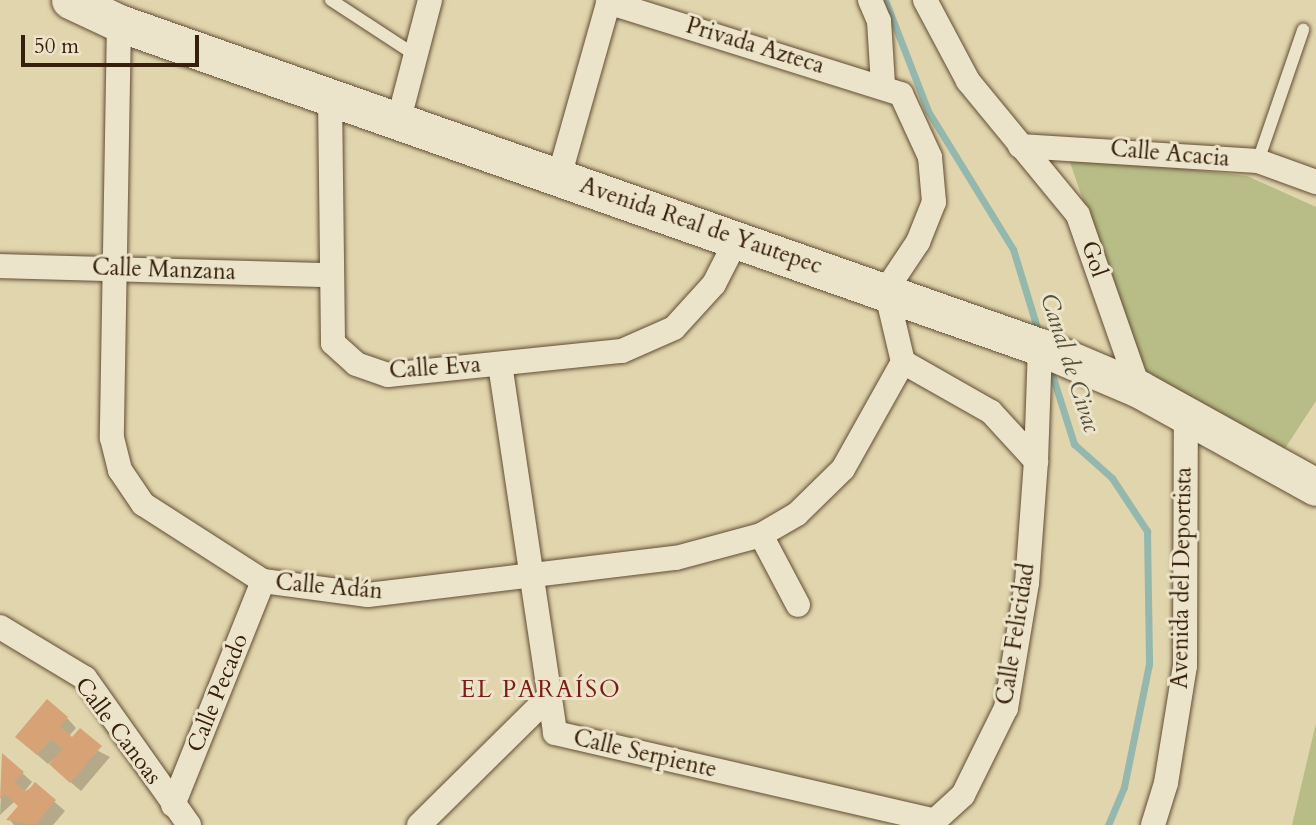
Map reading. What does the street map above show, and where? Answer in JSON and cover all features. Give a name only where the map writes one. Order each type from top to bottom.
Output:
[{"type":"street","name":"Avenida Real de Yautepec","points":[[70,0],[119,23],[738,237],[1042,347],[1127,383],[1186,412],[1316,487]]},
{"type":"street","points":[[399,120],[430,0]]},
{"type":"street","points":[[870,0],[879,21],[892,89],[930,157],[934,202],[918,242],[886,290],[903,362],[991,412],[1036,461]]},
{"type":"street","points":[[559,177],[609,1]]},
{"type":"street","name":"Privada Azteca","points":[[609,1],[892,89]]},
{"type":"street","name":"Gol","points":[[935,4],[968,80],[1078,215],[1127,383]]},
{"type":"street","name":"Calle Adán","points":[[119,23],[112,438],[120,470],[143,505],[263,581],[368,595],[676,558],[761,535],[797,514],[843,469],[903,362]]},
{"type":"street","name":"Calle Eva","points":[[330,97],[328,275],[332,343],[356,364],[388,375],[622,351],[674,328],[714,284],[738,237]]},
{"type":"street","name":"Calle Acacia","points":[[1020,146],[1258,161],[1316,180]]},
{"type":"street","name":"Calle Manzana","points":[[0,266],[328,275]]},
{"type":"street","name":"Calle Felicidad","points":[[932,823],[963,794],[1006,708],[1027,583],[1042,347]]},
{"type":"street","name":"Calle Serpiente","points":[[500,364],[555,733],[932,823]]},
{"type":"street","name":"Avenida del Deportista","points":[[1153,825],[1166,783],[1185,666],[1186,412]]},
{"type":"street","points":[[761,535],[798,605]]},
{"type":"street","name":"Calle Pecado","points":[[173,805],[263,581]]},
{"type":"street","name":"Calle Canoas","points":[[0,627],[85,678],[189,825]]},
{"type":"street","points":[[419,825],[550,696]]},
{"type":"lane","points":[[331,0],[415,55]]},
{"type":"lane","points":[[1258,161],[1303,30]]},
{"type":"green space","points":[[1068,156],[1247,176],[1316,207],[1316,401],[1280,456],[1144,382]]},
{"type":"green space","points":[[1316,723],[1316,825],[1292,825]]},
{"type":"building","points":[[47,699],[68,717],[60,726],[72,737],[80,728],[102,746],[70,783],[49,764],[63,749],[51,739],[37,755],[15,737]]},
{"type":"building","points":[[2,753],[24,772],[14,782],[27,792],[35,782],[56,800],[35,825],[6,820],[18,806],[4,794],[0,799]]},
{"type":"waterway","name":"Canal de Civac","points":[[885,0],[928,111],[1013,249],[1039,334]]},
{"type":"waterway","name":"Canal de Civac","points":[[1049,365],[1074,444],[1112,478],[1147,531],[1149,664],[1124,787],[1108,825]]},
{"type":"district","name":"EL PARAÍSO","points":[[541,690]]}]
